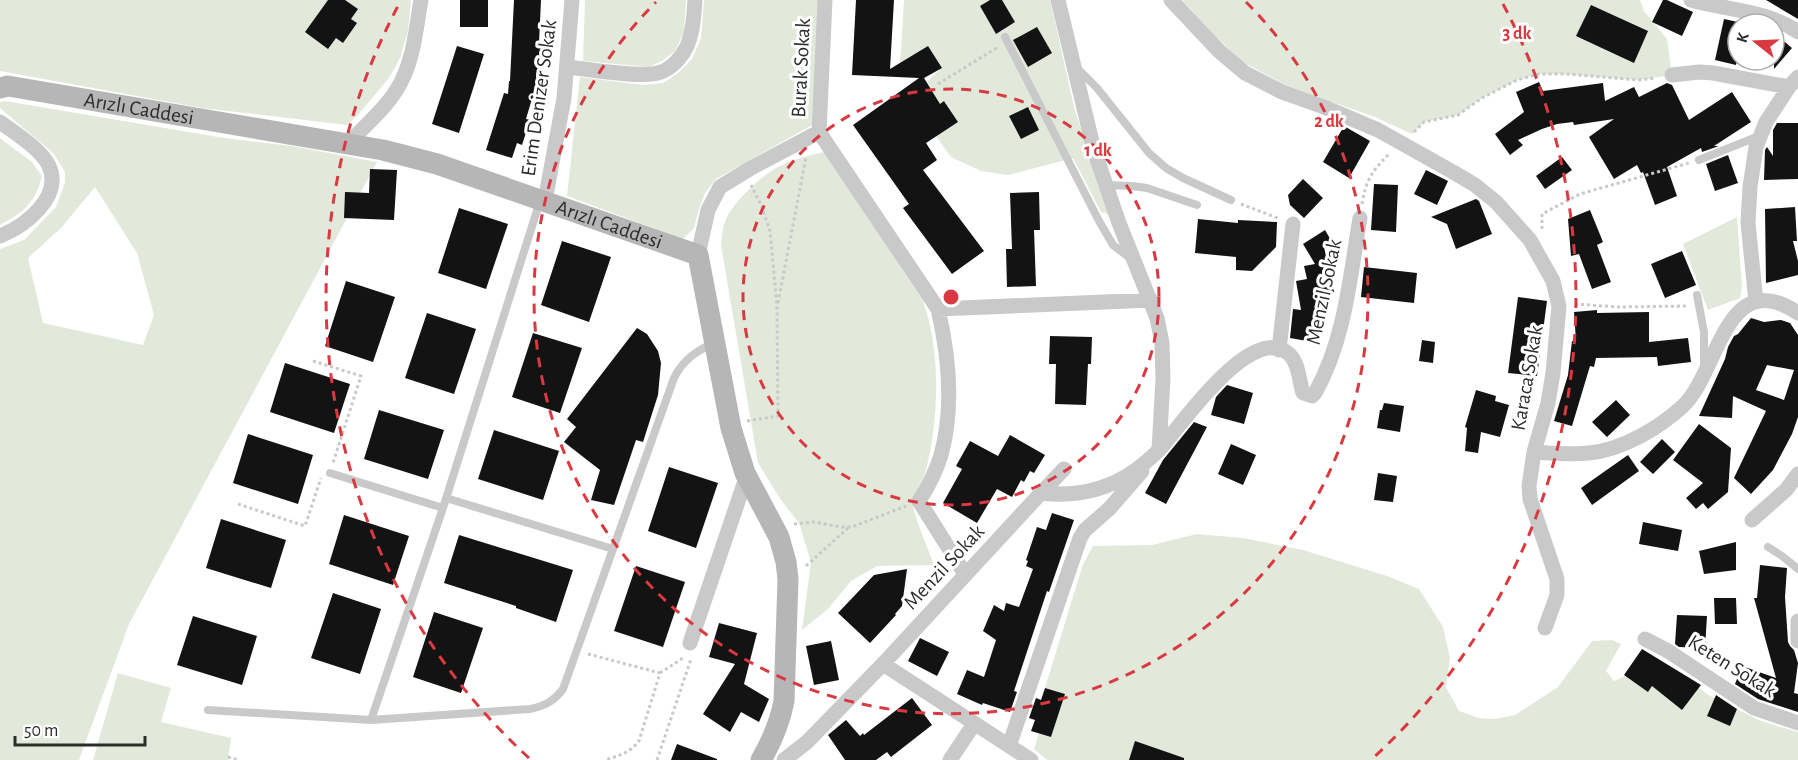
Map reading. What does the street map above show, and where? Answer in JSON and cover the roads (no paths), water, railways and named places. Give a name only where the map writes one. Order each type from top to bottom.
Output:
[{"type":"street","points":[[348,143],[387,103],[401,83],[413,51],[421,0]]},
{"type":"street","name":"Erim Denizer Sokak","points":[[543,200],[558,138],[572,0]]},
{"type":"street","points":[[567,67],[642,75],[660,73],[674,65],[687,46],[693,25],[695,0]]},
{"type":"street","name":"Burak Sokak","points":[[698,255],[708,210],[720,188],[814,135],[825,0]]},
{"type":"street","points":[[1009,746],[1071,564],[1085,530],[1125,492],[1159,450],[1163,380],[1162,343],[1157,318],[1106,185],[1085,115],[1058,0]]},
{"type":"street","name":"Karaca Sokak","points":[[1171,0],[1219,51],[1245,73],[1282,92],[1406,138],[1496,202],[1530,240],[1553,281],[1558,303],[1558,335],[1553,373],[1548,404],[1534,452],[1589,453],[1618,446],[1664,421],[1695,393],[1729,322],[1747,305],[1756,302]]},
{"type":"street","points":[[1691,0],[1759,14],[1798,32]]},
{"type":"street","points":[[1672,75],[1699,72],[1793,82],[1766,122],[1760,136],[1754,160],[1748,215],[1748,239],[1756,302],[1780,304],[1798,313]]},
{"type":"street","name":"Arızlı Caddesi","points":[[3,86],[383,150],[437,164],[698,255]]},
{"type":"street","points":[[0,122],[38,152],[49,165],[53,179],[43,205],[27,220],[0,236]]},
{"type":"street","points":[[814,135],[938,309],[945,340],[948,374],[946,429],[941,456],[919,501],[965,574]]},
{"type":"street","name":"Menzil Sokak","points":[[784,760],[807,742],[883,664],[1041,493],[1077,494],[1111,484],[1134,471],[1159,450],[1209,389],[1229,370],[1263,350],[1279,350],[1290,355],[1303,393],[1312,396],[1330,362],[1341,326],[1360,218]]},
{"type":"street","points":[[1279,350],[1293,224]]},
{"type":"street","points":[[698,255],[737,452],[779,537],[786,562],[788,579],[784,700],[775,735],[761,760]]},
{"type":"street","points":[[938,309],[1151,300]]},
{"type":"street","points":[[1534,452],[1529,486],[1530,499],[1557,579],[1557,595],[1545,628]]},
{"type":"street","points":[[1041,493],[1065,469]]},
{"type":"street","points":[[1752,519],[1786,490],[1798,474]]},
{"type":"street","points":[[690,643],[747,475]]},
{"type":"street","points":[[1798,621],[1798,640]]},
{"type":"street","name":"Keten Sokak","points":[[1645,639],[1675,655],[1754,708],[1798,723]]},
{"type":"street","points":[[883,664],[1031,760]]},
{"type":"street","points":[[950,760],[974,724]]},
{"type":"lane","points":[[1006,39],[1103,229],[1113,245],[1134,260]]},
{"type":"lane","points":[[1073,64],[1097,88],[1149,153],[1166,168],[1231,200]]},
{"type":"lane","points":[[1699,160],[1760,136]]},
{"type":"lane","points":[[1106,185],[1148,188],[1197,205]]},
{"type":"lane","points":[[371,720],[543,200]]},
{"type":"lane","points":[[1697,295],[1704,332],[1704,378]]},
{"type":"lane","points":[[208,710],[371,720],[530,709],[543,707],[552,701],[563,689],[677,372],[688,358],[700,349],[715,343]]},
{"type":"lane","points":[[330,473],[443,508]]},
{"type":"lane","points":[[446,498],[613,549]]},
{"type":"lane","points":[[1768,547],[1798,569]]}]
